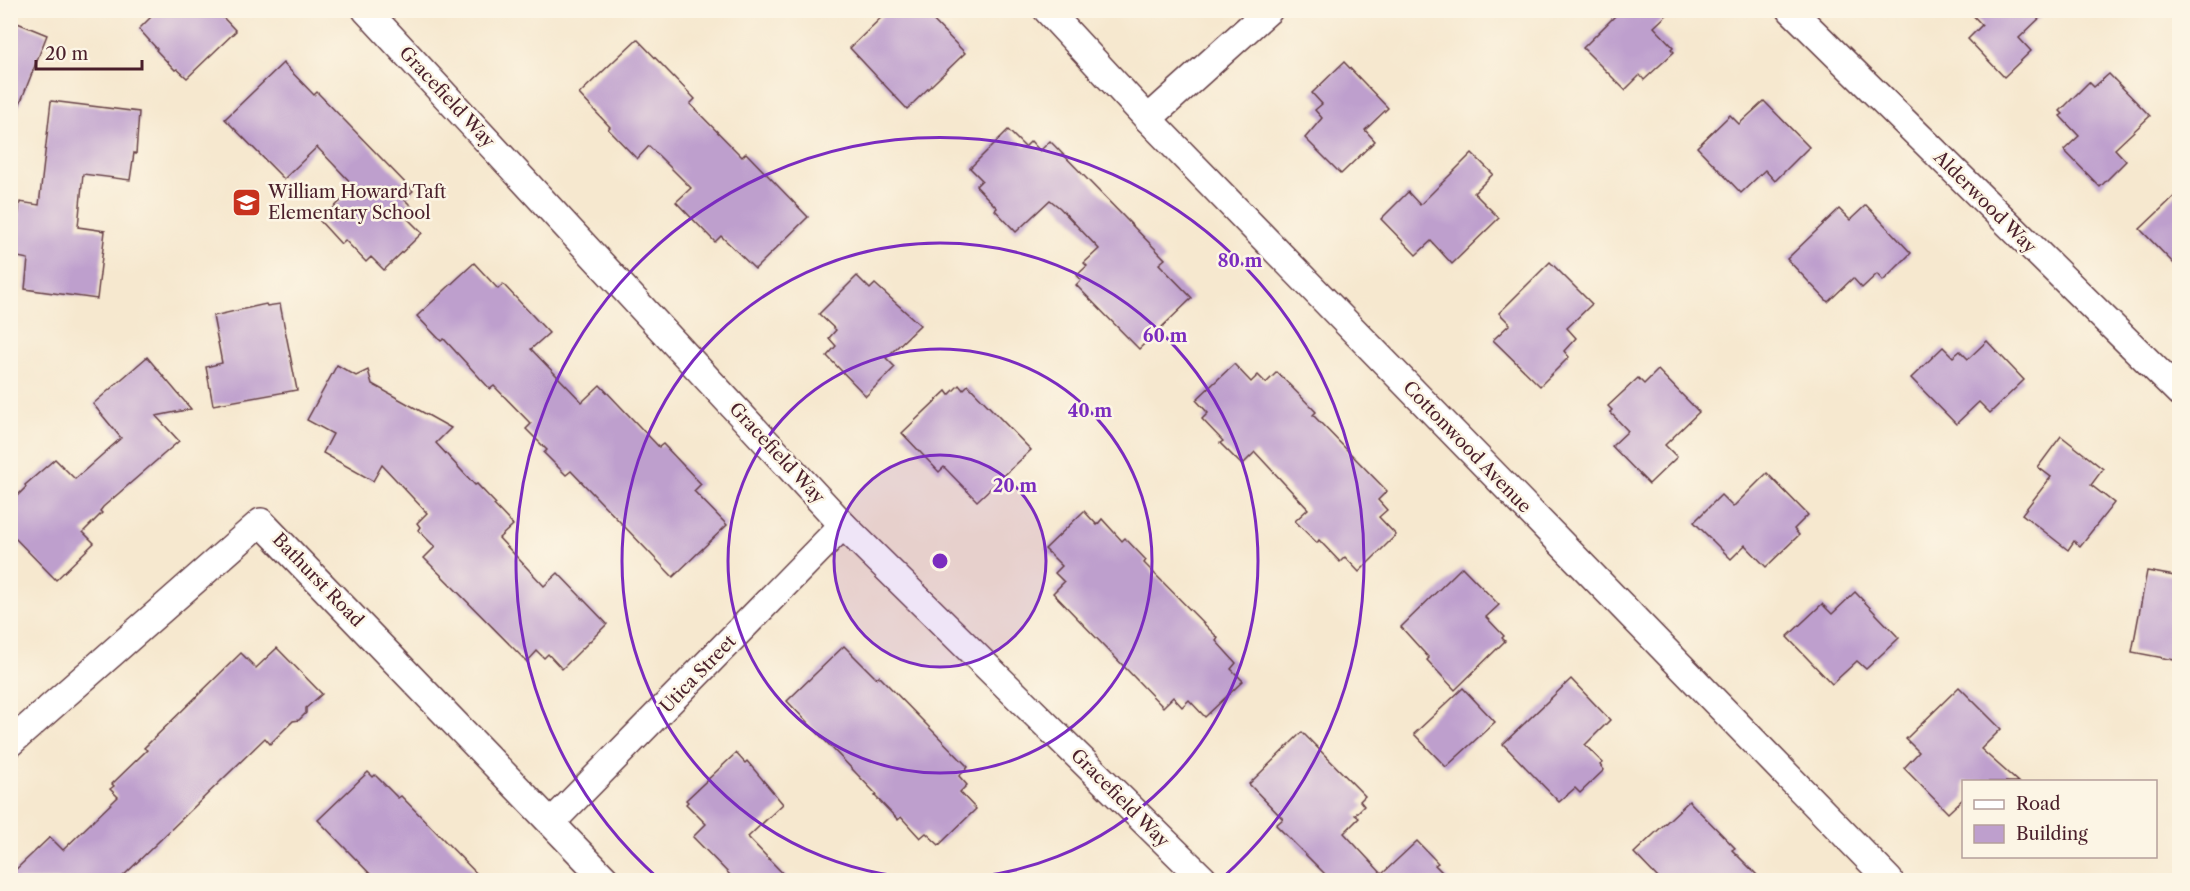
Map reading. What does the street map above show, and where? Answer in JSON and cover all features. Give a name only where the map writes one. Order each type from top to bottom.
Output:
[{"type":"street","name":"Gracefield Way","points":[[366,10],[843,525],[1204,880]]},
{"type":"street","name":"Cottonwood Avenue","points":[[1047,10],[1148,119],[1889,880]]},
{"type":"street","points":[[1148,119],[1269,10]]},
{"type":"street","name":"Alderwood Way","points":[[1791,10],[2180,393]]},
{"type":"street","name":"Bathurst Road","points":[[10,743],[261,522],[606,880]]},
{"type":"street","name":"Utica Street","points":[[552,822],[843,525]]},
{"type":"building","points":[[158,10],[216,10],[236,31],[187,78],[177,69],[175,70],[139,29]]},
{"type":"building","points":[[889,10],[923,10],[965,53],[907,109],[850,48]]},
{"type":"building","points":[[1621,10],[1672,10],[1654,27],[1673,47],[1671,49],[1674,52],[1644,80],[1640,75],[1625,90],[1583,48]]},
{"type":"building","points":[[1968,10],[2048,10],[2019,38],[2031,51],[2004,77],[1968,39],[1982,25]]},
{"type":"building","points":[[10,20],[47,35],[12,124],[10,123]]},
{"type":"building","points":[[637,39],[695,99],[690,104],[742,157],[746,153],[808,217],[755,269],[721,236],[715,242],[676,202],[691,188],[649,146],[637,159],[579,94]]},
{"type":"building","points":[[1344,62],[1388,108],[1365,130],[1375,141],[1341,174],[1305,138],[1322,118],[1315,110],[1322,104],[1312,93]]},
{"type":"building","points":[[283,63],[314,95],[317,92],[413,191],[404,199],[413,208],[405,216],[422,233],[384,270],[371,257],[366,262],[345,240],[341,244],[320,221],[355,187],[317,147],[284,179],[225,119]]},
{"type":"building","points":[[2109,74],[2150,116],[2115,149],[2126,161],[2100,187],[2064,150],[2079,136],[2060,116],[2063,114],[2060,111],[2089,82],[2094,87]]},
{"type":"building","points":[[51,101],[139,112],[136,154],[134,153],[130,180],[83,174],[78,227],[105,231],[97,299],[25,289],[28,259],[13,256],[20,202],[39,205]]},
{"type":"building","points":[[1764,101],[1809,147],[1775,181],[1765,170],[1741,193],[1697,147],[1730,115],[1739,124]]},
{"type":"building","points":[[1008,130],[1025,147],[1031,141],[1040,151],[1050,141],[1165,259],[1159,264],[1192,298],[1139,349],[1076,285],[1081,280],[1077,275],[1087,266],[1084,263],[1099,249],[1060,208],[1050,200],[1016,232],[976,186],[982,180],[970,168]]},
{"type":"building","points":[[1472,153],[1493,174],[1474,193],[1499,218],[1452,264],[1431,241],[1416,255],[1381,219],[1408,192],[1420,205]]},
{"type":"building","points":[[2180,191],[2180,270],[2140,229]]},
{"type":"building","points":[[1866,205],[1911,253],[1883,281],[1877,274],[1862,288],[1853,278],[1828,302],[1787,259],[1839,209],[1850,220]]},
{"type":"building","points":[[1550,262],[1592,304],[1567,328],[1576,338],[1564,351],[1569,357],[1540,386],[1493,340],[1510,324],[1499,313]]},
{"type":"building","points":[[474,263],[498,289],[503,284],[549,333],[531,349],[582,402],[600,385],[659,447],[663,444],[701,484],[694,491],[727,525],[673,577],[571,471],[566,475],[544,453],[547,450],[526,429],[531,424],[494,386],[490,389],[444,339],[441,341],[417,316]]},
{"type":"building","points":[[857,276],[870,289],[875,284],[920,325],[886,358],[895,367],[866,396],[827,356],[836,346],[829,338],[836,330],[819,314]]},
{"type":"building","points":[[266,304],[267,306],[280,304],[297,390],[213,405],[206,367],[222,363],[213,316]]},
{"type":"building","points":[[1987,341],[2024,380],[1990,413],[1979,402],[1956,424],[1911,378],[1943,347],[1953,357],[1960,351],[1968,359]]},
{"type":"building","points":[[147,357],[191,409],[156,416],[179,441],[103,507],[100,511],[102,513],[83,532],[94,543],[56,580],[10,533],[10,503],[26,487],[25,485],[55,459],[75,479],[121,438],[93,404]]},
{"type":"building","points":[[1234,364],[1251,382],[1258,375],[1266,383],[1277,372],[1316,412],[1313,415],[1387,491],[1378,500],[1387,510],[1379,517],[1396,535],[1359,572],[1345,557],[1340,562],[1319,540],[1317,543],[1295,521],[1308,509],[1255,452],[1242,465],[1220,443],[1223,441],[1202,419],[1208,413],[1196,400]]},
{"type":"building","points":[[337,365],[356,376],[368,370],[372,384],[451,428],[436,443],[496,504],[494,505],[513,525],[499,538],[544,586],[558,573],[607,624],[562,669],[548,654],[544,658],[537,651],[527,662],[424,558],[435,547],[418,530],[420,527],[417,523],[427,513],[382,465],[373,481],[323,453],[333,434],[307,420]]},
{"type":"building","points":[[1658,370],[1699,412],[1665,445],[1677,457],[1649,484],[1612,446],[1628,431],[1610,412],[1612,410],[1608,406],[1638,378],[1644,384]]},
{"type":"building","points":[[959,385],[963,390],[968,385],[1031,450],[977,501],[944,467],[939,472],[902,433],[946,391],[949,395]]},
{"type":"building","points":[[2061,436],[2103,469],[2091,485],[2114,503],[2080,546],[2074,541],[2068,550],[2022,514],[2051,477],[2038,467]]},
{"type":"building","points":[[1767,473],[1808,515],[1794,529],[1799,535],[1766,567],[1745,545],[1731,559],[1694,522],[1721,495],[1733,507]]},
{"type":"building","points":[[1084,511],[1097,525],[1102,519],[1122,541],[1125,538],[1146,560],[1144,563],[1218,638],[1216,641],[1236,663],[1231,669],[1243,681],[1205,717],[1189,700],[1182,707],[1173,697],[1163,707],[1053,593],[1064,582],[1055,573],[1062,566],[1045,549]]},
{"type":"building","points":[[1462,567],[1499,605],[1486,617],[1504,636],[1502,638],[1505,641],[1455,690],[1401,627]]},
{"type":"building","points":[[2147,571],[2180,577],[2180,661],[2132,652]]},
{"type":"building","points":[[1855,592],[1899,638],[1866,669],[1857,661],[1832,684],[1787,637],[1822,604],[1832,614]]},
{"type":"building","points":[[844,646],[876,678],[879,676],[968,767],[959,776],[967,785],[960,792],[976,809],[939,845],[926,833],[920,838],[901,817],[898,820],[787,701]]},
{"type":"building","points":[[277,648],[322,694],[306,708],[306,713],[299,720],[293,721],[270,744],[265,738],[119,880],[10,880],[10,875],[50,837],[63,850],[118,797],[110,789],[114,786],[112,784],[147,750],[144,748],[241,653],[256,668]]},
{"type":"building","points":[[1571,679],[1610,720],[1585,745],[1603,763],[1600,765],[1604,770],[1580,793],[1575,788],[1559,802],[1503,744]]},
{"type":"building","points":[[1959,687],[2001,729],[1981,749],[2016,780],[1962,780],[1962,800],[1948,813],[1904,768],[1919,752],[1906,739]]},
{"type":"building","points":[[1463,688],[1495,722],[1446,767],[1414,734]]},
{"type":"building","points":[[1302,732],[1365,796],[1360,801],[1364,806],[1355,815],[1359,818],[1344,833],[1382,874],[1417,841],[1438,863],[1435,865],[1450,880],[1331,880],[1276,825],[1283,819],[1249,784]]},
{"type":"building","points":[[736,753],[745,763],[747,761],[783,804],[748,837],[789,880],[735,880],[693,837],[706,824],[686,804],[688,802],[686,800]]},
{"type":"building","points":[[368,772],[373,777],[375,775],[398,798],[401,796],[483,880],[376,880],[318,820]]},
{"type":"building","points":[[1689,801],[1735,848],[1732,850],[1762,880],[1660,880],[1634,853]]},
{"type":"place","name":"William Howard Taft Elementary School","points":[[247,202]]}]
